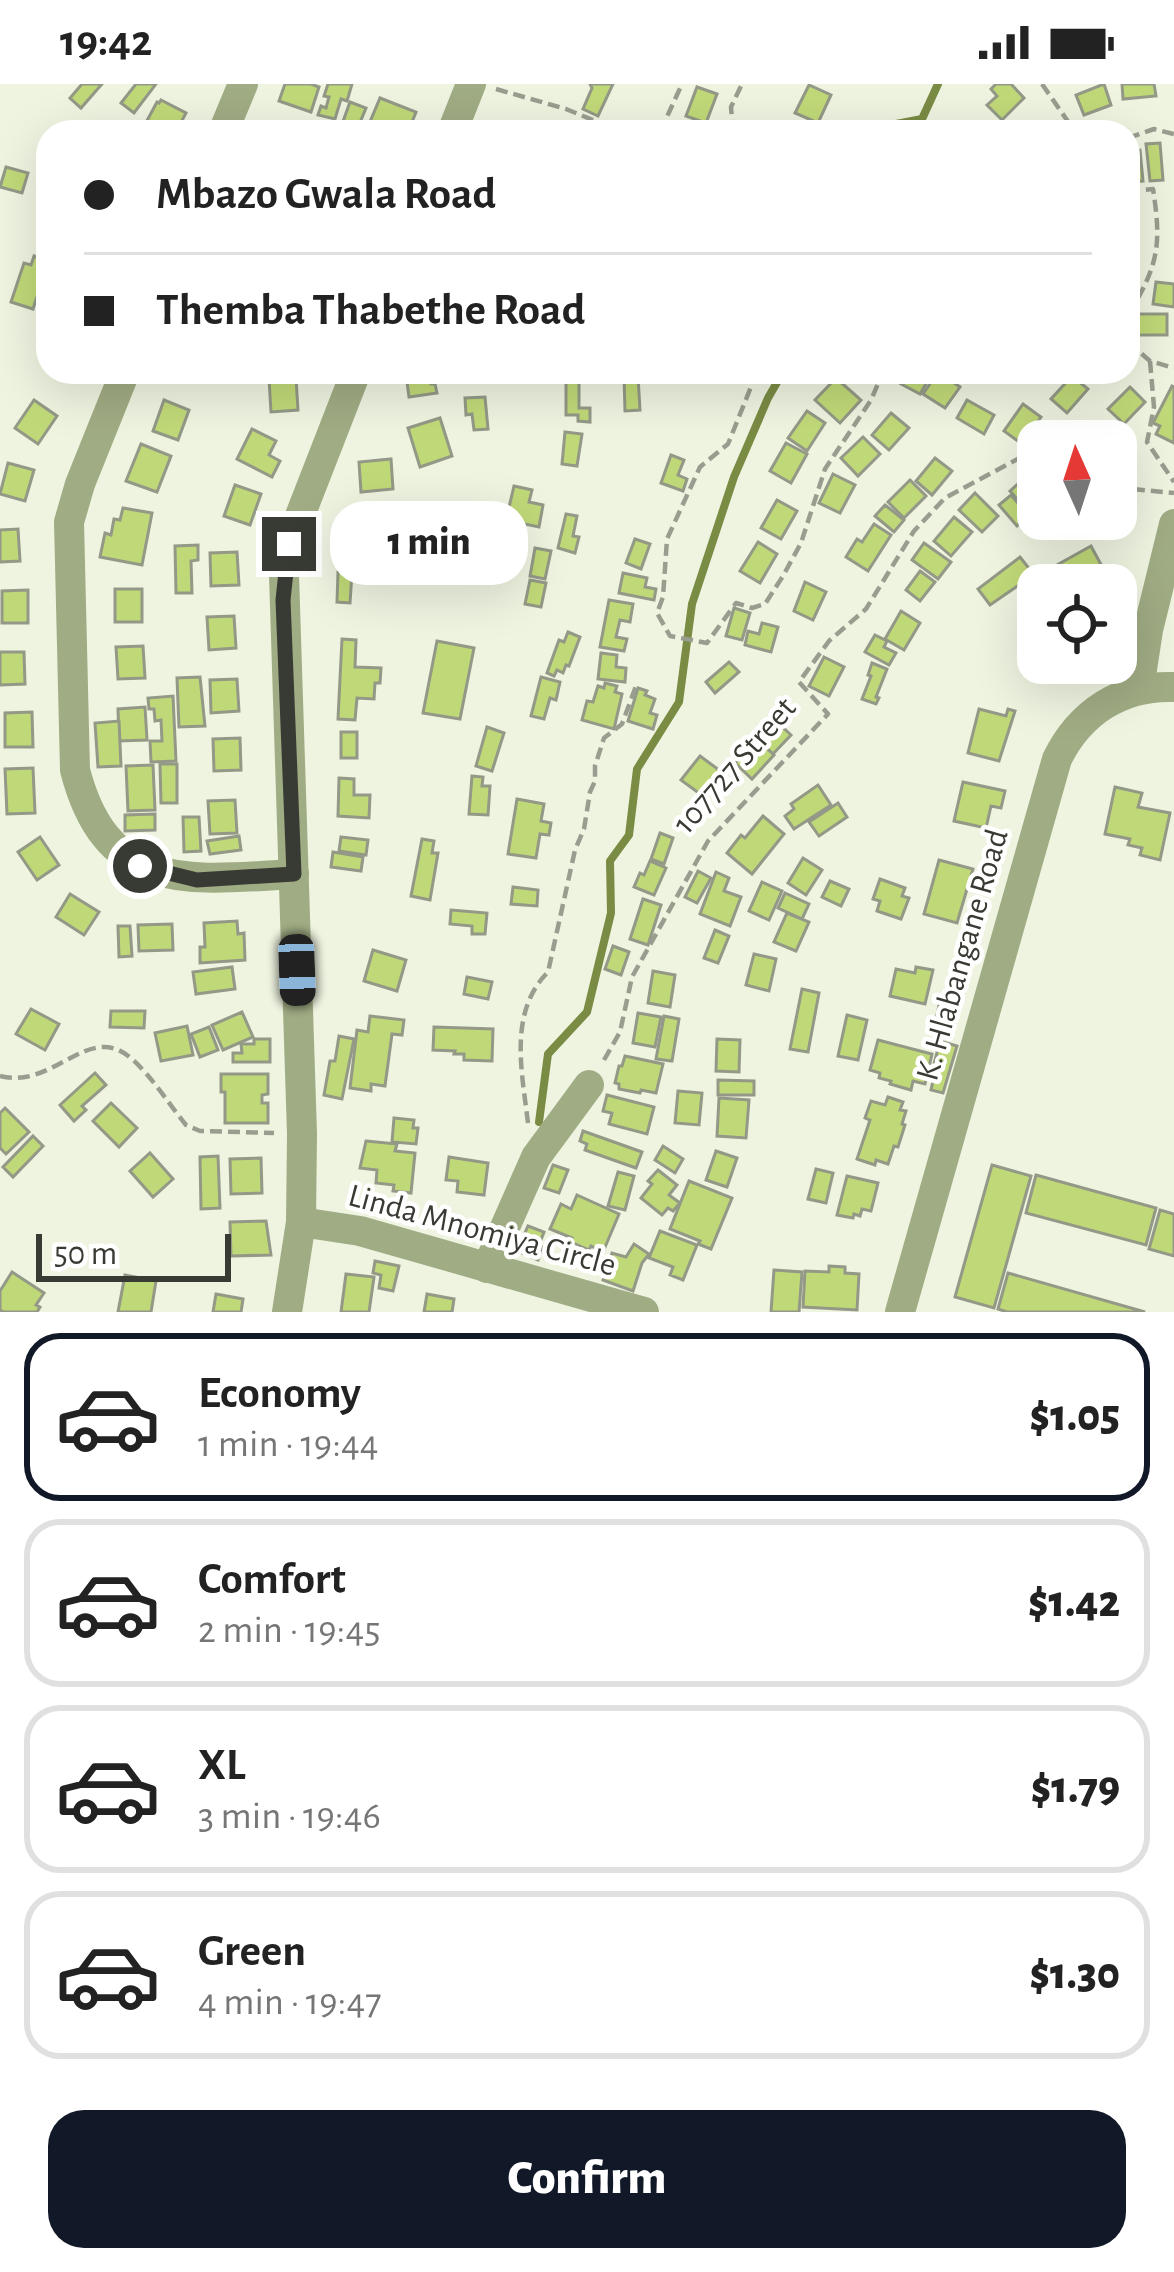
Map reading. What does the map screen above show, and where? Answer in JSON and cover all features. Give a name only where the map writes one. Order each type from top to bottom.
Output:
[{"type":"street","points":[[228,120],[243,84]]},
{"type":"street","points":[[458,120],[475,84]]},
{"type":"street","points":[[120,384],[69,522],[75,770],[81,794],[107,841],[140,866],[197,880],[294,874]]},
{"type":"street","points":[[286,1312],[301,1222],[302,1134],[284,575],[289,544],[351,384]]},
{"type":"street","points":[[1139,689],[1174,524]]},
{"type":"street","name":"K. Hlabangane Road","points":[[900,1312],[1057,759],[1073,731],[1115,697],[1139,689],[1174,687]]},
{"type":"street","points":[[487,1268],[536,1157],[589,1085]]},
{"type":"street","name":"Linda Mnomiya Circle","points":[[301,1222],[360,1231],[644,1312]]},
{"type":"path","points":[[475,84],[591,120]]},
{"type":"path","points":[[666,120],[682,84]]},
{"type":"path","points":[[732,120],[731,107],[742,84]]},
{"type":"path","points":[[1042,84],[1067,120]]},
{"type":"path","points":[[1140,134],[1154,129],[1174,134]]},
{"type":"path","points":[[1140,191],[1153,189],[1159,227],[1156,257],[1140,295]]},
{"type":"path","points":[[1140,352],[1150,361],[1174,368]]},
{"type":"path","points":[[1150,361],[1154,407],[1147,442],[1174,482]]},
{"type":"path","points":[[752,384],[728,444],[700,467],[667,539],[658,614],[670,636],[707,643],[736,603],[752,608],[765,604],[801,543],[825,469],[878,384]]},
{"type":"path","name":"107727 Street","points":[[589,1085],[620,1032],[632,977],[708,842],[828,714],[799,682],[829,640],[866,608],[914,531],[945,499],[1017,460]]},
{"type":"path","points":[[1137,489],[1174,493]]},
{"type":"path","points":[[536,1157],[520,1064],[526,1000],[548,972],[604,738],[622,724],[636,686]]},
{"type":"path","points":[[0,1076],[17,1080],[37,1076],[96,1045],[112,1048],[131,1058],[186,1125],[200,1131],[302,1134]]},
{"type":"building","points":[[82,84],[102,84],[81,108],[70,98]]},
{"type":"building","points":[[136,84],[156,84],[134,113],[121,103]]},
{"type":"building","points":[[285,84],[319,87],[311,112],[279,101]]},
{"type":"building","points":[[328,84],[352,84],[335,119],[318,115],[321,106],[326,108]]},
{"type":"building","points":[[590,84],[613,84],[598,116],[583,109]]},
{"type":"building","points":[[996,84],[1011,84],[1024,98],[1002,120],[987,105],[997,96],[991,89]]},
{"type":"building","points":[[1104,84],[1111,105],[1084,115],[1076,95]]},
{"type":"building","points":[[1122,84],[1154,84],[1156,96],[1123,99]]},
{"type":"building","points":[[809,85],[831,95],[819,120],[795,113]]},
{"type":"building","points":[[697,87],[717,94],[707,120],[686,116]]},
{"type":"building","points":[[380,98],[416,112],[413,120],[371,120]]},
{"type":"building","points":[[350,102],[366,108],[361,120],[344,120]]},
{"type":"building","points":[[159,103],[186,113],[182,120],[147,120]]},
{"type":"building","points":[[1160,143],[1163,180],[1150,181],[1146,144]]},
{"type":"building","points":[[6,167],[28,173],[22,193],[0,187]]},
{"type":"building","points":[[36,257],[33,309],[11,302],[24,263],[31,265]]},
{"type":"building","points":[[1156,282],[1174,284],[1174,307],[1153,304]]},
{"type":"building","points":[[1140,314],[1167,314],[1167,335],[1140,335]]},
{"type":"building","points":[[269,384],[296,384],[298,410],[271,412]]},
{"type":"building","points":[[407,384],[435,384],[437,393],[409,397]]},
{"type":"building","points":[[566,384],[579,384],[579,408],[590,408],[590,422],[566,415]]},
{"type":"building","points":[[624,384],[638,384],[640,410],[625,411]]},
{"type":"building","points":[[830,384],[843,384],[861,400],[840,423],[815,400]]},
{"type":"building","points":[[901,384],[926,384],[920,394]]},
{"type":"building","points":[[930,384],[960,387],[945,408],[923,394]]},
{"type":"building","points":[[1065,384],[1088,389],[1067,413],[1051,399]]},
{"type":"building","points":[[1172,386],[1174,443],[1156,434],[1160,426],[1153,423]]},
{"type":"building","points":[[1130,387],[1145,402],[1128,420],[1120,420],[1108,409]]},
{"type":"building","points":[[485,397],[488,429],[474,430],[472,414],[466,415],[465,398]]},
{"type":"building","points":[[34,400],[57,416],[38,444],[15,428]]},
{"type":"building","points":[[164,400],[189,410],[178,440],[153,431]]},
{"type":"building","points":[[967,400],[994,415],[984,434],[957,418]]},
{"type":"building","points":[[1023,404],[1041,417],[1017,420],[1017,440],[1004,431]]},
{"type":"building","points":[[807,411],[825,423],[807,451],[788,438]]},
{"type":"building","points":[[891,413],[909,428],[889,450],[872,435]]},
{"type":"building","points":[[440,418],[452,456],[420,467],[408,428]]},
{"type":"building","points":[[252,429],[276,441],[269,455],[280,461],[272,477],[237,459]]},
{"type":"building","points":[[565,432],[582,434],[577,466],[562,464]]},
{"type":"building","points":[[863,437],[880,454],[858,476],[841,458]]},
{"type":"building","points":[[786,443],[807,454],[791,483],[770,471]]},
{"type":"building","points":[[141,444],[171,456],[157,492],[126,481]]},
{"type":"building","points":[[671,455],[684,460],[678,475],[687,479],[683,491],[661,483]]},
{"type":"building","points":[[935,458],[952,471],[932,495],[916,481]]},
{"type":"building","points":[[391,459],[393,489],[361,492],[359,462]]},
{"type":"building","points":[[8,463],[34,470],[25,501],[0,494]]},
{"type":"building","points":[[833,474],[855,485],[840,513],[819,503]]},
{"type":"building","points":[[910,480],[926,496],[904,518],[888,502]]},
{"type":"building","points":[[235,485],[261,494],[250,525],[224,516]]},
{"type":"building","points":[[514,486],[532,490],[529,502],[543,505],[539,527],[506,520]]},
{"type":"building","points":[[975,493],[998,516],[982,532],[959,510]]},
{"type":"building","points":[[1011,495],[1017,502],[1017,526],[999,505]]},
{"type":"building","points":[[777,500],[797,511],[781,539],[761,528]]},
{"type":"building","points":[[885,505],[904,520],[894,532],[875,516]]},
{"type":"building","points":[[123,508],[152,513],[142,565],[100,557],[105,533],[111,535],[114,519],[120,520]]},
{"type":"building","points":[[566,514],[577,516],[575,553],[558,548]]},
{"type":"building","points":[[954,517],[972,532],[951,556],[934,541]]},
{"type":"building","points":[[338,520],[362,524],[357,555],[333,551]]},
{"type":"building","points":[[874,524],[891,535],[868,571],[846,557]]},
{"type":"building","points":[[18,529],[20,561],[0,562],[0,530]]},
{"type":"building","points":[[431,535],[465,536],[464,571],[449,571],[450,549],[442,549],[445,574],[430,573]]},
{"type":"building","points":[[635,539],[650,544],[641,569],[626,563]]},
{"type":"building","points":[[758,542],[777,554],[760,583],[740,571]]},
{"type":"building","points":[[924,543],[951,562],[938,579],[912,560]]},
{"type":"building","points":[[198,545],[198,560],[191,561],[192,593],[176,593],[175,546]]},
{"type":"building","points":[[1091,546],[1101,564],[1059,564]]},
{"type":"building","points":[[535,548],[551,551],[545,579],[530,576]]},
{"type":"building","points":[[237,552],[239,585],[211,586],[210,553]]},
{"type":"building","points":[[1020,557],[1026,564],[1017,564],[1017,586],[990,605],[978,589]]},
{"type":"building","points":[[920,571],[935,582],[920,601],[906,590]]},
{"type":"building","points":[[338,572],[352,573],[350,603],[337,602]]},
{"type":"building","points":[[623,573],[647,578],[645,587],[656,589],[654,600],[619,593]]},
{"type":"building","points":[[530,580],[546,583],[541,607],[525,604]]},
{"type":"building","points":[[805,582],[826,592],[813,620],[794,611]]},
{"type":"building","points":[[115,589],[142,589],[142,622],[115,622]]},
{"type":"building","points":[[28,590],[28,623],[2,623],[2,591]]},
{"type":"building","points":[[609,600],[633,604],[630,622],[620,620],[616,637],[627,639],[624,651],[600,647]]},
{"type":"building","points":[[734,608],[750,613],[742,640],[726,636]]},
{"type":"building","points":[[901,611],[920,623],[904,650],[885,639]]},
{"type":"building","points":[[234,616],[236,648],[209,650],[207,617]]},
{"type":"building","points":[[762,623],[778,627],[771,652],[745,645],[748,631],[759,634]]},
{"type":"building","points":[[568,632],[580,637],[569,666],[554,676],[547,673],[559,640],[564,642]]},
{"type":"building","points":[[875,635],[896,653],[889,665],[865,652]]},
{"type":"building","points":[[342,639],[356,640],[355,667],[381,668],[374,699],[357,698],[355,720],[338,719]]},
{"type":"building","points":[[437,641],[474,648],[460,719],[423,713]]},
{"type":"building","points":[[143,646],[145,678],[118,679],[116,647]]},
{"type":"building","points":[[0,652],[24,652],[25,684],[0,685]]},
{"type":"building","points":[[601,653],[617,655],[616,667],[626,668],[625,682],[598,679]]},
{"type":"building","points":[[824,657],[844,667],[829,696],[809,686]]},
{"type":"building","points":[[729,662],[739,672],[715,693],[706,682]]},
{"type":"building","points":[[872,663],[887,669],[876,704],[862,699]]},
{"type":"building","points":[[200,677],[205,726],[179,727],[177,678]]},
{"type":"building","points":[[541,677],[560,682],[544,719],[531,716]]},
{"type":"building","points":[[237,679],[239,711],[211,713],[210,680]]},
{"type":"building","points":[[605,683],[617,686],[615,692],[622,694],[614,729],[582,720],[587,701],[593,702],[598,686],[604,688]]},
{"type":"building","points":[[638,688],[655,699],[650,713],[657,715],[653,729],[628,721]]},
{"type":"building","points":[[173,696],[176,761],[151,762],[150,741],[162,741],[161,720],[155,721],[148,698]]},
{"type":"building","points":[[145,707],[147,740],[119,741],[118,709]]},
{"type":"building","points":[[979,709],[1006,716],[1008,709],[1015,711],[999,761],[968,753]]},
{"type":"building","points":[[32,712],[33,747],[5,747],[5,713]]},
{"type":"building","points":[[773,718],[791,735],[773,754],[755,737]]},
{"type":"building","points":[[119,721],[121,766],[98,767],[95,723]]},
{"type":"building","points":[[487,727],[504,733],[492,771],[476,766]]},
{"type":"building","points":[[341,732],[357,732],[357,758],[341,758]]},
{"type":"building","points":[[240,738],[241,770],[214,771],[213,739]]},
{"type":"building","points":[[758,740],[774,755],[752,779],[735,763]]},
{"type":"building","points":[[700,756],[719,770],[700,794],[681,780]]},
{"type":"building","points":[[160,764],[177,764],[177,803],[161,803]]},
{"type":"building","points":[[153,765],[155,810],[128,811],[126,766]]},
{"type":"building","points":[[33,768],[35,813],[7,814],[5,769]]},
{"type":"building","points":[[472,776],[483,777],[482,786],[490,786],[488,815],[469,814]]},
{"type":"building","points":[[339,778],[354,779],[354,795],[370,795],[369,818],[338,816]]},
{"type":"building","points":[[963,782],[1005,791],[1001,808],[991,806],[986,828],[954,821]]},
{"type":"building","points":[[818,785],[831,805],[794,829],[785,816],[794,809],[791,804]]},
{"type":"building","points":[[1115,787],[1142,793],[1138,807],[1170,813],[1160,860],[1140,855],[1142,848],[1128,845],[1130,839],[1105,834]]},
{"type":"building","points":[[517,799],[544,804],[541,821],[551,823],[549,835],[540,834],[536,858],[508,854]]},
{"type":"building","points":[[235,800],[237,833],[210,834],[208,801]]},
{"type":"building","points":[[838,803],[847,817],[819,836],[809,822]]},
{"type":"building","points":[[155,814],[155,830],[125,831],[125,815]]},
{"type":"building","points":[[763,816],[784,834],[752,874],[727,853]]},
{"type":"building","points":[[183,817],[199,817],[201,851],[184,852]]},
{"type":"building","points":[[660,833],[673,838],[664,864],[651,859]]},
{"type":"building","points":[[239,836],[241,850],[210,854],[207,841]]},
{"type":"building","points":[[40,837],[59,865],[37,880],[18,852]]},
{"type":"building","points":[[341,837],[368,840],[366,855],[339,851]]},
{"type":"building","points":[[422,839],[434,841],[432,853],[438,853],[430,900],[411,896]]},
{"type":"building","points":[[333,852],[363,857],[361,871],[331,867]]},
{"type":"building","points":[[803,858],[822,870],[806,895],[788,883]]},
{"type":"building","points":[[939,860],[973,869],[957,923],[924,914]]},
{"type":"building","points":[[650,861],[666,868],[654,895],[634,887]]},
{"type":"building","points":[[698,871],[711,878],[697,903],[685,897]]},
{"type":"building","points":[[716,872],[729,878],[724,891],[741,897],[730,926],[700,914]]},
{"type":"building","points":[[880,879],[905,888],[902,896],[909,898],[901,919],[877,911],[880,901],[873,899]]},
{"type":"building","points":[[830,881],[849,889],[841,906],[822,897]]},
{"type":"building","points":[[762,882],[782,891],[769,920],[749,911]]},
{"type":"building","points":[[513,887],[538,890],[537,906],[511,904]]},
{"type":"building","points":[[785,893],[809,904],[802,919],[778,908]]},
{"type":"building","points":[[70,894],[99,912],[84,935],[56,917]]},
{"type":"building","points":[[643,899],[661,905],[648,945],[630,939]]},
{"type":"building","points":[[451,910],[487,913],[485,934],[472,934],[472,926],[450,924]]},
{"type":"building","points":[[787,913],[809,922],[796,951],[774,942]]},
{"type":"building","points":[[237,921],[238,934],[244,933],[245,960],[200,963],[204,923]]},
{"type":"building","points":[[172,924],[173,950],[139,951],[138,925]]},
{"type":"building","points":[[118,926],[130,926],[132,956],[119,957]]},
{"type":"building","points":[[715,930],[729,936],[718,963],[704,958]]},
{"type":"building","points":[[613,946],[629,952],[621,975],[605,969]]},
{"type":"building","points":[[373,950],[406,960],[397,991],[364,981]]},
{"type":"building","points":[[754,954],[776,959],[769,991],[746,985]]},
{"type":"building","points":[[232,967],[235,989],[196,994],[193,972]]},
{"type":"building","points":[[916,967],[933,970],[925,1004],[890,996],[896,969],[915,973]]},
{"type":"building","points":[[653,971],[675,975],[670,1007],[648,1003]]},
{"type":"building","points":[[467,977],[492,982],[488,999],[464,994]]},
{"type":"building","points":[[802,989],[819,993],[808,1052],[790,1049]]},
{"type":"building","points":[[941,996],[960,1000],[955,1023],[936,1019]]},
{"type":"building","points":[[31,1009],[59,1024],[45,1050],[16,1034]]},
{"type":"building","points":[[111,1011],[145,1011],[144,1028],[110,1027]]},
{"type":"building","points":[[242,1012],[253,1037],[223,1050],[212,1025]]},
{"type":"building","points":[[638,1013],[661,1017],[655,1047],[633,1043]]},
{"type":"building","points":[[847,1015],[867,1020],[858,1060],[838,1056]]},
{"type":"building","points":[[370,1016],[404,1020],[402,1035],[392,1034],[385,1086],[371,1084],[371,1091],[350,1088],[357,1030],[368,1032]]},
{"type":"building","points":[[664,1016],[679,1019],[672,1061],[656,1059]]},
{"type":"building","points":[[187,1026],[193,1055],[161,1061],[155,1033]]},
{"type":"building","points":[[209,1027],[218,1050],[200,1057],[191,1034]]},
{"type":"building","points":[[434,1027],[493,1029],[492,1061],[464,1060],[464,1054],[455,1051],[433,1050]]},
{"type":"building","points":[[339,1036],[354,1039],[342,1099],[324,1095]]},
{"type":"building","points":[[254,1039],[270,1039],[270,1062],[233,1062],[233,1053],[242,1053],[241,1044],[254,1044]]},
{"type":"building","points":[[717,1039],[740,1040],[739,1072],[716,1071]]},
{"type":"building","points":[[878,1040],[932,1054],[925,1084],[913,1081],[911,1090],[890,1084],[870,1070]]},
{"type":"building","points":[[940,1041],[957,1046],[943,1093],[931,1090]]},
{"type":"building","points":[[625,1056],[663,1064],[656,1093],[619,1089],[615,1083]]},
{"type":"building","points":[[95,1073],[106,1085],[82,1106],[86,1110],[74,1121],[60,1105]]},
{"type":"building","points":[[221,1074],[268,1074],[268,1094],[262,1095],[262,1103],[268,1103],[268,1123],[225,1123]]},
{"type":"building","points":[[718,1080],[754,1081],[754,1095],[718,1095]]},
{"type":"building","points":[[678,1091],[702,1093],[699,1125],[675,1123]]},
{"type":"building","points":[[607,1095],[654,1107],[647,1134],[609,1124],[612,1113],[603,1111]]},
{"type":"building","points":[[888,1097],[903,1102],[900,1110],[906,1111],[898,1147],[894,1146],[888,1164],[857,1159],[871,1101],[885,1105]]},
{"type":"building","points":[[719,1098],[749,1100],[746,1138],[717,1136]]},
{"type":"building","points":[[111,1103],[137,1128],[119,1147],[93,1121]]},
{"type":"building","points":[[5,1108],[29,1132],[6,1154],[0,1148],[0,1113]]},
{"type":"building","points":[[394,1118],[414,1120],[416,1144],[392,1142]]},
{"type":"building","points":[[583,1131],[642,1152],[636,1168],[585,1150],[587,1144],[580,1141]]},
{"type":"building","points":[[33,1136],[43,1146],[13,1177],[3,1167]]},
{"type":"building","points":[[366,1141],[397,1144],[395,1151],[415,1153],[411,1193],[376,1183],[377,1170],[360,1168]]},
{"type":"building","points":[[663,1146],[683,1159],[675,1173],[655,1160]]},
{"type":"building","points":[[716,1151],[737,1158],[727,1187],[706,1180]]},
{"type":"building","points":[[150,1153],[173,1179],[153,1197],[130,1171]]},
{"type":"building","points":[[218,1156],[220,1208],[201,1209],[200,1157]]},
{"type":"building","points":[[449,1157],[488,1163],[484,1195],[457,1192],[458,1181],[446,1180]]},
{"type":"building","points":[[261,1158],[262,1193],[231,1194],[230,1159]]},
{"type":"building","points":[[553,1165],[568,1170],[559,1193],[544,1188]]},
{"type":"building","points":[[992,1165],[1031,1176],[994,1308],[955,1297]]},
{"type":"building","points":[[816,1169],[833,1173],[826,1203],[808,1199]]},
{"type":"building","points":[[658,1170],[677,1185],[669,1195],[680,1203],[662,1215],[641,1198]]},
{"type":"building","points":[[618,1172],[634,1176],[625,1210],[608,1206]]},
{"type":"building","points":[[1036,1175],[1156,1208],[1146,1245],[1026,1213]]},
{"type":"building","points":[[847,1176],[878,1183],[871,1211],[862,1209],[853,1218],[837,1215]]},
{"type":"building","points":[[689,1181],[732,1198],[711,1249],[670,1229]]},
{"type":"building","points":[[577,1195],[619,1214],[603,1252],[591,1246],[589,1250],[550,1229],[561,1204],[571,1209]]},
{"type":"building","points":[[1160,1210],[1174,1214],[1174,1256],[1149,1249]]},
{"type":"building","points":[[266,1221],[271,1255],[231,1256],[230,1222]]},
{"type":"building","points":[[528,1226],[544,1232],[538,1260],[517,1251]]},
{"type":"building","points":[[660,1231],[697,1245],[683,1280],[670,1275],[673,1267],[649,1258]]},
{"type":"building","points":[[634,1244],[649,1254],[633,1291],[603,1280],[612,1253],[626,1257]]},
{"type":"building","points":[[375,1261],[399,1266],[393,1291],[379,1288],[381,1275],[373,1273]]},
{"type":"building","points":[[829,1266],[859,1274],[857,1310],[803,1307],[805,1271],[829,1272]]},
{"type":"building","points":[[774,1270],[802,1272],[799,1312],[771,1312]]},
{"type":"building","points":[[12,1272],[44,1293],[37,1312],[0,1310],[0,1291]]},
{"type":"building","points":[[1008,1273],[1145,1312],[1007,1312],[998,1309]]},
{"type":"building","points":[[346,1274],[374,1277],[369,1312],[341,1312]]},
{"type":"building","points":[[125,1275],[156,1281],[151,1312],[118,1312]]},
{"type":"building","points":[[216,1294],[243,1299],[241,1312],[213,1312]]},
{"type":"building","points":[[427,1294],[454,1299],[452,1312],[424,1312]]},
{"type":"waterway","points":[[917,120],[922,119],[938,84]]},
{"type":"waterway","points":[[539,1122],[548,1054],[587,1012],[611,913],[610,861],[629,835],[637,769],[679,702],[692,604],[734,477],[776,384]]},
{"type":"route","points":[[140,866],[197,880],[294,874],[283,600],[289,544]]}]
